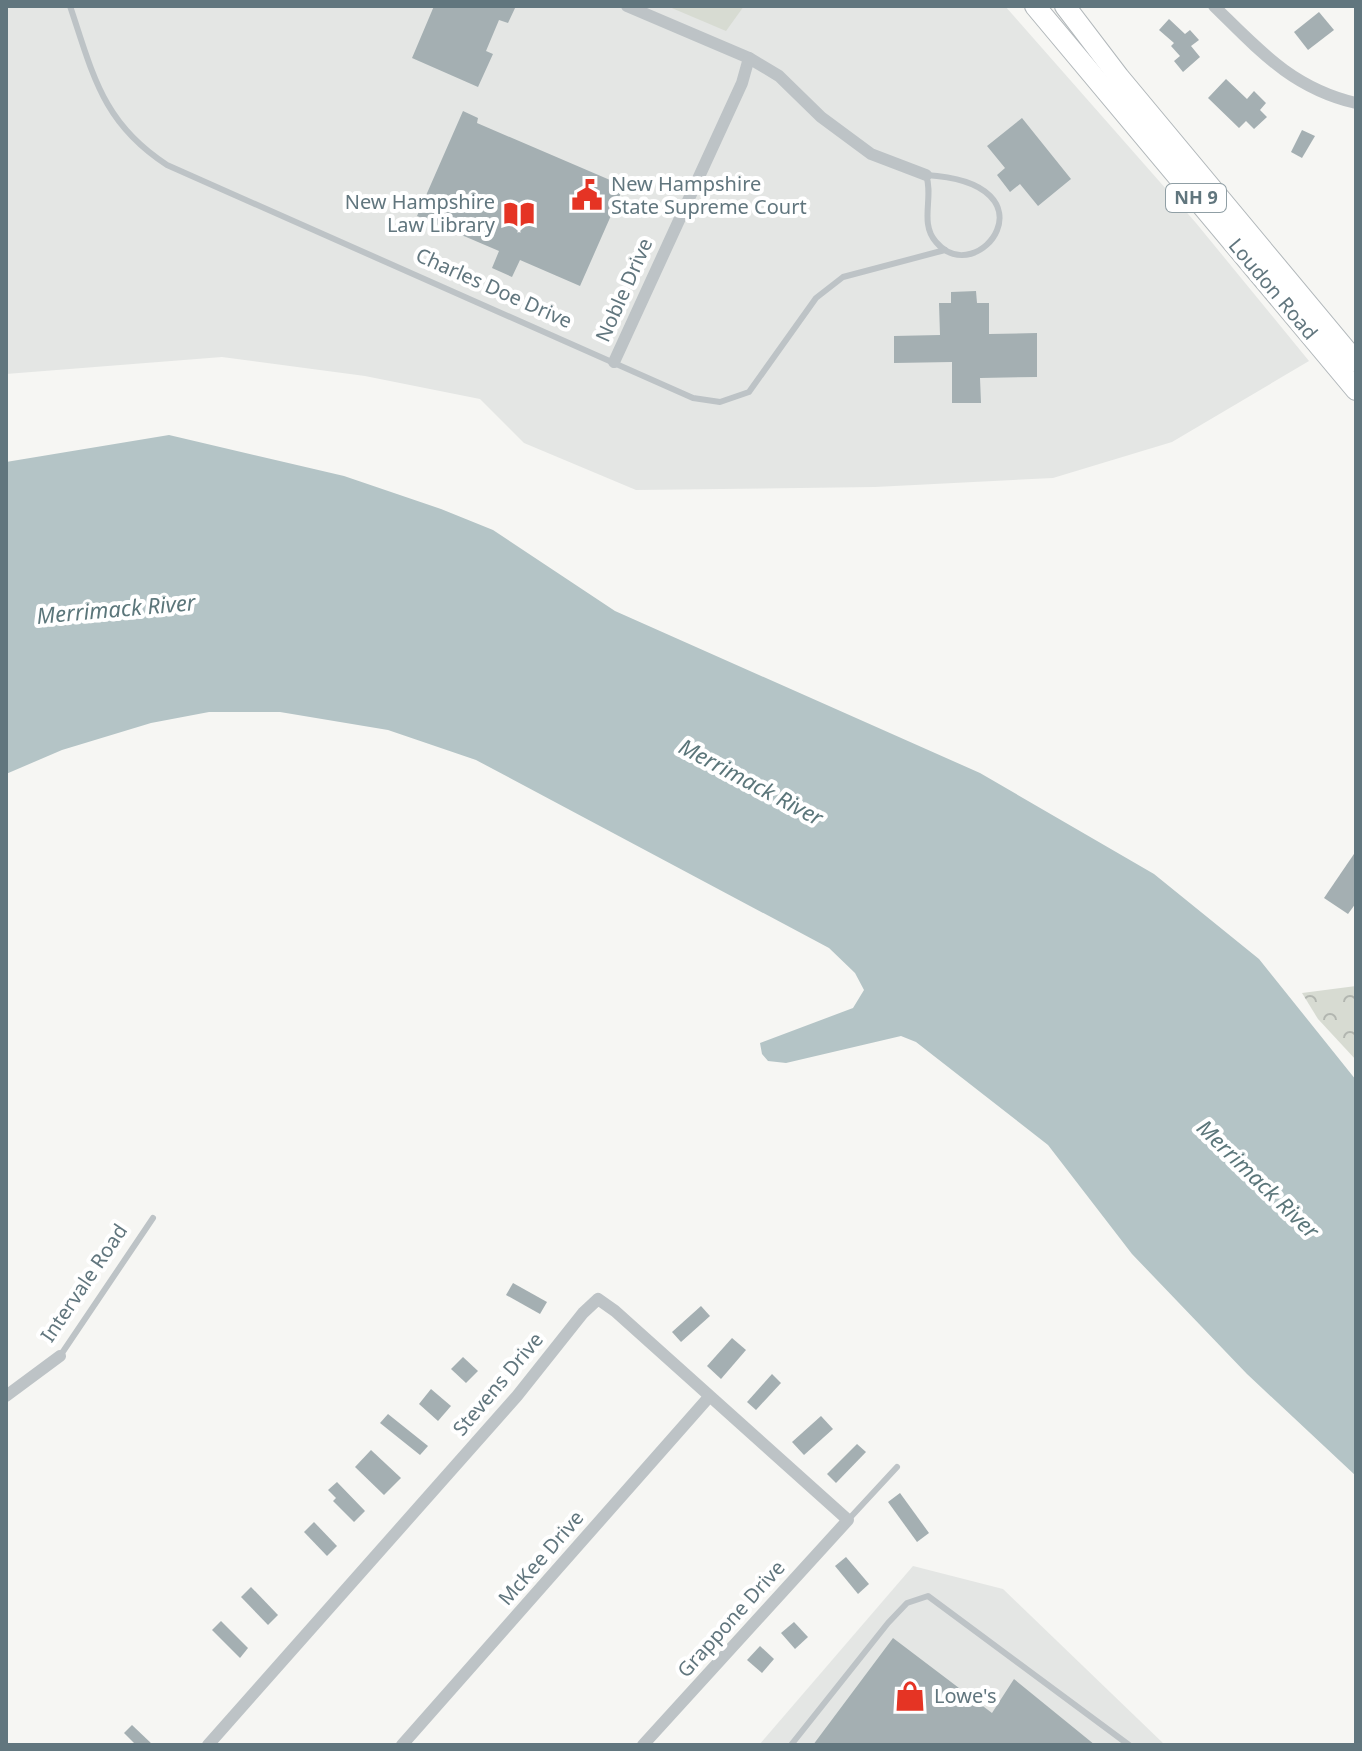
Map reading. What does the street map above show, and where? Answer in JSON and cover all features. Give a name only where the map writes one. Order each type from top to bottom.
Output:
[{"type":"main road","name":"Loudon Road","points":[[1035,6],[1356,390]]},
{"type":"main road","name":"Loudon Road","points":[[1065,6],[1119,77],[1356,362]]},
{"type":"street","name":"Charles Doe Drive","points":[[627,6],[749,58],[779,76],[821,117],[871,154],[926,175]]},
{"type":"street","points":[[1214,6],[1286,74],[1332,97],[1356,103]]},
{"type":"street","name":"Noble Drive","points":[[614,362],[742,83],[749,58]]},
{"type":"street","name":"Stevens Drive","points":[[208,1745],[517,1396],[583,1313],[598,1299],[848,1520]]},
{"type":"street","name":"Intervale Road","points":[[6,1396],[60,1356]]},
{"type":"street","name":"McKee Drive","points":[[402,1745],[709,1397]]},
{"type":"street","name":"Grappone Drive","points":[[643,1745],[848,1520]]},
{"type":"lane","name":"Charles Doe Drive","points":[[70,6],[95,79],[111,113],[148,152],[167,165],[693,398],[720,402],[749,392],[816,298],[843,277],[945,250],[966,255],[986,246],[994,237],[999,214],[995,202],[978,185],[926,175]]},
{"type":"lane","points":[[926,175],[930,186],[929,231],[945,250]]},
{"type":"lane","name":"Intervale Road","points":[[60,1356],[153,1218]]},
{"type":"lane","points":[[848,1520],[897,1467]]},
{"type":"lane","points":[[791,1745],[888,1623],[907,1603],[928,1596],[1129,1745]]},
{"type":"shaded area","points":[[6,6],[1005,6],[1196,223],[1309,361],[1172,442],[1053,478],[875,487],[636,490],[524,443],[480,399],[365,376],[222,357],[6,374]]},
{"type":"shaded area","points":[[913,1566],[1003,1589],[1165,1745],[759,1745]]},
{"type":"green space","points":[[667,6],[744,6],[726,31]]},
{"type":"green space","points":[[1356,986],[1356,1060],[1318,1019],[1302,993]]},
{"type":"water","name":"Merrimack River","points":[[169,435],[344,476],[493,530],[615,611],[980,773],[1154,874],[1259,959],[1356,1080],[1356,1476],[1247,1374],[1132,1254],[1048,1145],[916,1042],[901,1036],[786,1063],[768,1061],[762,1054],[760,1043],[853,1008],[864,990],[855,973],[829,948],[476,760],[388,730],[280,712],[209,712],[151,723],[62,750],[6,774],[6,462]]},
{"type":"building","points":[[434,6],[516,6],[508,23],[499,20],[486,51],[493,54],[478,87],[412,58]]},
{"type":"building","points":[[1319,12],[1334,30],[1308,50],[1294,32]]},
{"type":"building","points":[[1169,19],[1185,34],[1190,30],[1199,40],[1191,46],[1200,57],[1183,72],[1174,61],[1180,56],[1171,46],[1174,43],[1159,30]]},
{"type":"building","points":[[1226,79],[1247,99],[1254,91],[1266,103],[1260,110],[1267,117],[1254,129],[1246,121],[1239,128],[1208,98]]},
{"type":"building","points":[[463,111],[478,118],[477,123],[624,186],[580,286],[520,260],[512,277],[492,268],[499,251],[417,216]]},
{"type":"building","points":[[1022,118],[1071,179],[1038,206],[1020,184],[1010,192],[997,175],[1005,168],[987,146]]},
{"type":"building","points":[[1302,130],[1315,136],[1302,158],[1291,152]]},
{"type":"building","points":[[976,291],[977,303],[989,303],[989,334],[1037,333],[1037,377],[980,378],[981,403],[952,403],[952,362],[894,363],[894,336],[940,335],[939,303],[951,303],[951,292]]},
{"type":"building","points":[[1356,851],[1356,903],[1348,914],[1324,898]]},
{"type":"building","points":[[513,1283],[547,1302],[540,1314],[506,1295]]},
{"type":"building","points":[[701,1306],[710,1316],[681,1342],[672,1332]]},
{"type":"building","points":[[732,1338],[746,1350],[721,1379],[707,1366]]},
{"type":"building","points":[[463,1357],[478,1371],[466,1383],[451,1369]]},
{"type":"building","points":[[772,1374],[781,1383],[756,1410],[747,1402]]},
{"type":"building","points":[[431,1389],[451,1406],[438,1421],[419,1404]]},
{"type":"building","points":[[388,1414],[428,1446],[420,1455],[380,1423]]},
{"type":"building","points":[[821,1416],[833,1429],[804,1455],[792,1442]]},
{"type":"building","points":[[857,1444],[866,1452],[836,1483],[827,1474]]},
{"type":"building","points":[[371,1450],[401,1478],[384,1495],[355,1467]]},
{"type":"building","points":[[337,1482],[365,1511],[354,1522],[333,1501],[336,1498],[328,1490]]},
{"type":"building","points":[[900,1493],[929,1533],[917,1542],[888,1502]]},
{"type":"building","points":[[314,1522],[337,1546],[327,1556],[304,1532]]},
{"type":"building","points":[[846,1557],[869,1584],[858,1594],[835,1566]]},
{"type":"building","points":[[251,1587],[278,1615],[268,1625],[241,1597]]},
{"type":"building","points":[[221,1621],[248,1648],[240,1658],[212,1630]]},
{"type":"building","points":[[794,1622],[808,1637],[795,1649],[781,1633]]},
{"type":"building","name":"Lowe's","points":[[893,1638],[992,1713],[1014,1679],[1095,1745],[813,1745]]},
{"type":"building","points":[[760,1646],[774,1659],[762,1673],[747,1660]]},
{"type":"building","points":[[132,1725],[153,1745],[136,1745],[124,1733]]},
{"type":"place","name":"New Hampshire State Supreme Court","points":[[587,195]]},
{"type":"place","name":"New Hampshire Law Library","points":[[519,214]]},
{"type":"place","name":"Lowe's","points":[[910,1696]]}]
